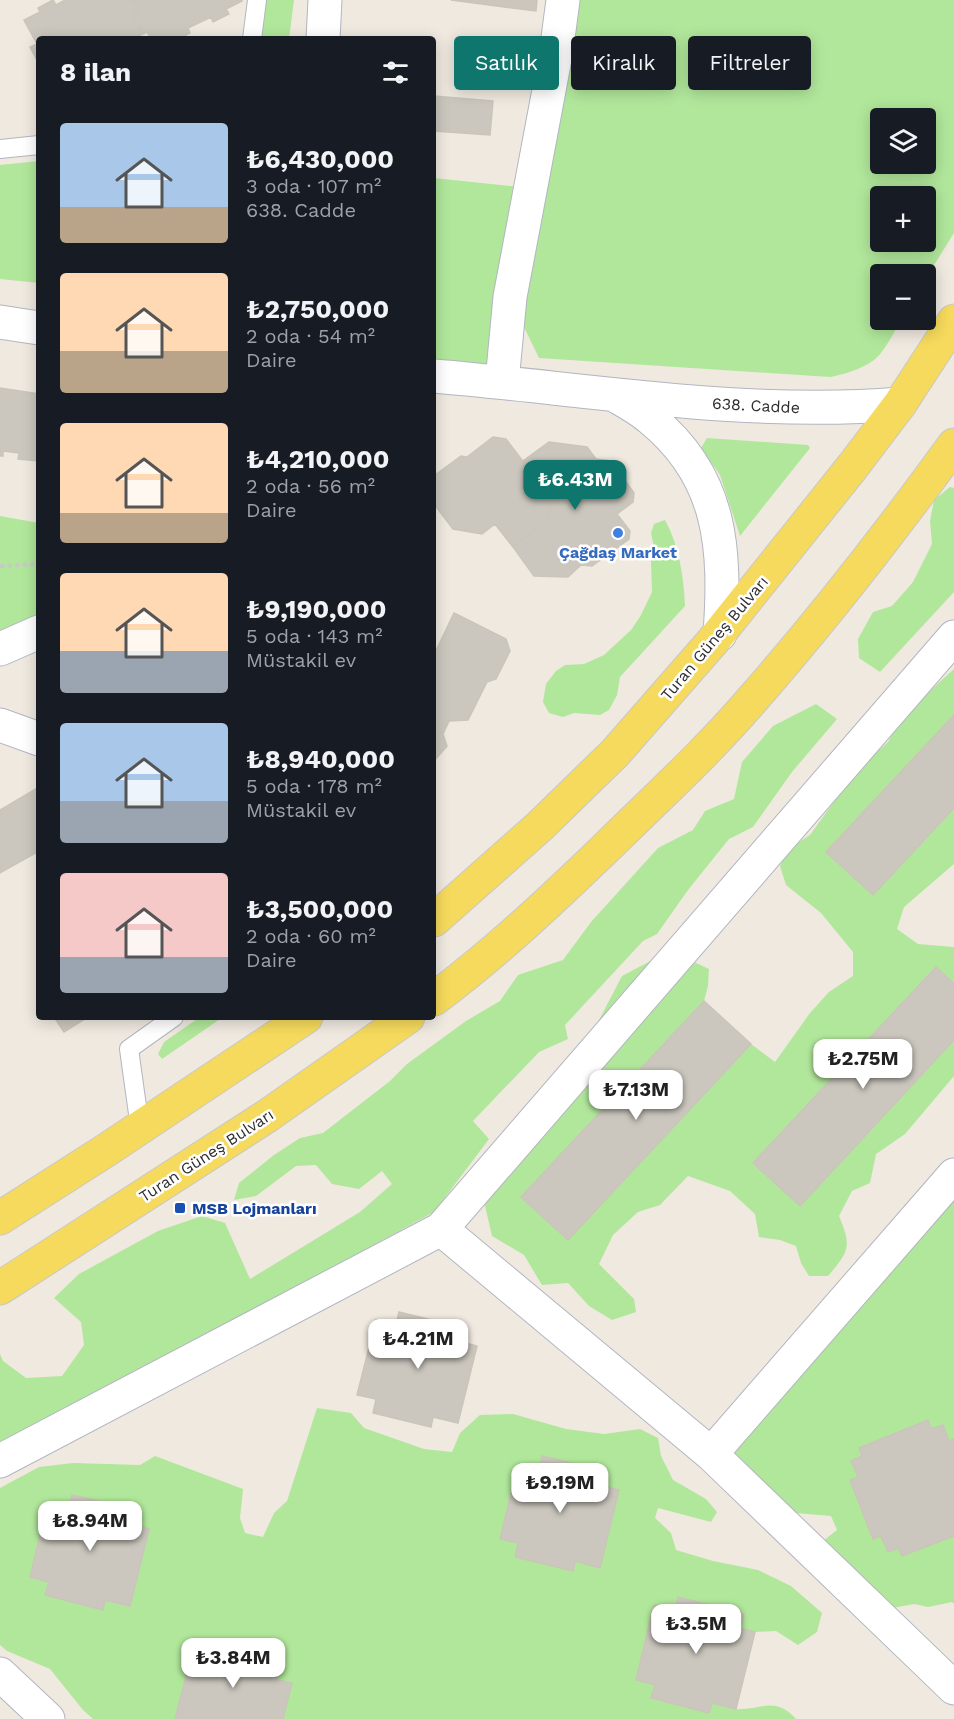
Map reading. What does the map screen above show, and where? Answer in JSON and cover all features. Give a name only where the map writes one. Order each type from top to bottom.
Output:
[{"type":"main road","name":"Turan Güneş Bulvarı","points":[[436,918],[540,826],[615,753],[720,634],[900,404],[954,321]]},
{"type":"main road","points":[[436,997],[509,939],[657,798],[750,703],[833,606],[954,445]]},
{"type":"main road","points":[[0,1218],[302,1020]]},
{"type":"main road","name":"Turan Güneş Bulvarı","points":[[0,1288],[267,1116],[404,1020]]},
{"type":"street","points":[[323,36],[325,0]]},
{"type":"street","points":[[502,381],[510,297],[556,53],[563,0]]},
{"type":"street","points":[[0,322],[36,328]]},
{"type":"street","name":"638. Cadde","points":[[436,376],[762,407],[858,408],[900,404]]},
{"type":"street","name":"638. Cadde","points":[[612,393],[650,418],[671,437],[695,467],[709,495],[720,539],[722,597],[720,634]]},
{"type":"street","points":[[0,649],[36,633]]},
{"type":"street","points":[[0,1461],[441,1229],[954,637]]},
{"type":"street","points":[[0,725],[36,738]]},
{"type":"street","points":[[711,1454],[954,1175]]},
{"type":"street","points":[[441,1229],[711,1454],[954,1688]]},
{"type":"street","points":[[0,1674],[34,1715]]},
{"type":"lane","points":[[252,36],[257,0]]},
{"type":"lane","points":[[1,147],[36,145]]},
{"type":"lane","points":[[140,1128],[129,1049],[170,1020]]},
{"type":"path","points":[[0,566],[36,564]]},
{"type":"green space","points":[[262,0],[294,0],[289,36],[259,36]]},
{"type":"green space","points":[[571,0],[954,0],[954,233],[935,264],[870,264],[870,330],[895,330],[876,358],[850,372],[830,377],[539,358],[524,327],[522,292],[558,134],[562,56]]},
{"type":"green space","points":[[36,161],[36,283],[0,279],[0,165]]},
{"type":"green space","points":[[436,178],[529,188],[502,382],[436,376]]},
{"type":"green space","points":[[707,438],[808,445],[810,448],[740,536],[720,475],[701,448]]},
{"type":"green space","points":[[950,487],[954,488],[954,592],[880,672],[859,658],[858,639],[873,612],[892,606],[913,582],[932,544],[930,521],[934,500]]},
{"type":"green space","points":[[0,516],[36,522],[36,633],[0,649]]},
{"type":"green space","points":[[665,520],[680,562],[685,606],[620,677],[617,695],[609,710],[600,715],[574,713],[563,717],[549,713],[543,702],[546,684],[556,671],[565,665],[584,664],[604,655],[631,630],[641,615],[652,592],[651,561],[654,547],[651,533],[654,524]]},
{"type":"green space","points":[[954,669],[954,864],[904,907],[897,929],[918,944],[954,947],[954,1076],[905,1134],[876,1154],[870,1183],[852,1191],[839,1216],[847,1242],[840,1260],[828,1276],[809,1276],[801,1263],[796,1246],[780,1240],[759,1237],[755,1214],[730,1191],[688,1176],[660,1205],[638,1212],[613,1235],[599,1264],[634,1299],[636,1312],[612,1320],[589,1306],[568,1283],[542,1285],[524,1255],[492,1236],[476,1167],[592,1070],[597,1024],[622,976],[658,957],[694,962],[709,969],[704,1001],[522,1197],[568,1240],[751,1044],[775,1062],[810,1013],[829,992],[853,976],[853,952],[821,913],[786,885],[780,866],[788,849],[810,835],[857,770],[888,742],[902,716]]},
{"type":"green space","points":[[816,704],[837,719],[792,772],[753,827],[729,839],[688,890],[657,934],[643,941],[565,1025],[568,1039],[539,1052],[473,1121],[489,1139],[434,1212],[0,1449],[0,1354],[3,1361],[26,1378],[62,1376],[84,1345],[81,1322],[54,1298],[79,1274],[158,1231],[202,1216],[225,1223],[250,1279],[360,1212],[392,1184],[382,1171],[359,1189],[332,1184],[316,1165],[296,1166],[256,1196],[234,1200],[239,1183],[274,1155],[300,1138],[323,1133],[390,1081],[407,1064],[466,1021],[500,1001],[518,975],[563,960],[591,922],[658,848],[693,830],[705,811],[734,799],[742,762],[773,726]]},
{"type":"green space","points":[[196,1020],[219,1020],[162,1059],[158,1054],[164,1042]]},
{"type":"green space","points":[[954,1176],[954,1604],[952,1602],[928,1607],[914,1604],[887,1609],[823,1541],[837,1530],[831,1516],[784,1512],[733,1460],[738,1438]]},
{"type":"green space","points":[[317,1408],[351,1413],[364,1428],[424,1449],[452,1452],[460,1433],[480,1415],[513,1414],[566,1429],[604,1434],[640,1429],[658,1438],[661,1456],[673,1480],[706,1499],[717,1512],[711,1522],[658,1508],[655,1518],[671,1533],[676,1550],[713,1561],[758,1570],[791,1586],[822,1613],[817,1632],[798,1645],[776,1631],[755,1632],[740,1628],[743,1614],[678,1598],[675,1610],[654,1605],[636,1680],[655,1685],[652,1699],[709,1713],[712,1703],[735,1709],[774,1706],[788,1712],[796,1719],[93,1719],[50,1669],[7,1651],[0,1645],[0,1488],[39,1467],[73,1463],[140,1465],[155,1456],[243,1489],[240,1518],[245,1533],[263,1537],[274,1513],[287,1501]]},
{"type":"building","points":[[53,0],[56,5],[65,0],[134,0],[139,11],[133,14],[143,34],[139,36],[36,36],[36,42],[24,20],[40,12],[38,8]]},
{"type":"building","points":[[134,0],[242,0],[226,9],[229,14],[213,22],[211,17],[188,28],[190,33],[184,36],[149,36],[147,32],[143,34],[133,14],[139,11]]},
{"type":"building","points":[[451,0],[537,0],[536,11]]},
{"type":"building","points":[[36,44],[36,58],[30,47]]},
{"type":"building","points":[[436,96],[493,101],[490,135],[436,131]]},
{"type":"building","points":[[0,388],[36,394],[36,461],[18,459],[19,453],[3,451],[3,456],[0,456]]},
{"type":"building","points":[[493,437],[506,439],[551,498],[547,521],[513,547],[495,524],[482,534],[453,529],[436,507],[436,475],[461,456],[467,457]]},
{"type":"building","points":[[549,442],[587,447],[596,459],[611,461],[634,493],[633,502],[617,514],[630,531],[629,539],[592,566],[581,565],[568,577],[534,576],[513,547],[547,521],[551,498],[523,461]]},
{"type":"building","points":[[454,613],[506,639],[510,651],[496,679],[487,682],[468,720],[449,721],[443,734],[436,730],[436,651]]},
{"type":"building","points":[[954,715],[954,808],[873,895],[826,852]]},
{"type":"building","points":[[436,730],[443,734],[447,746],[436,759]]},
{"type":"building","points":[[36,789],[36,853],[0,873],[0,810]]},
{"type":"building","points":[[936,967],[954,984],[954,1040],[800,1206],[753,1163]]},
{"type":"building","points":[[704,1001],[751,1044],[568,1240],[521,1197]]},
{"type":"building","points":[[56,1020],[83,1020],[64,1032]]},
{"type":"building","points":[[399,1312],[465,1328],[462,1342],[477,1346],[458,1423],[433,1417],[431,1427],[373,1413],[376,1399],[357,1395],[376,1320],[396,1325]]},
{"type":"building","points":[[928,1420],[931,1429],[943,1425],[949,1441],[954,1439],[954,1536],[902,1556],[899,1548],[888,1552],[881,1536],[873,1539],[850,1480],[858,1477],[851,1461],[862,1456],[859,1448]]},
{"type":"building","points":[[542,1456],[608,1472],[604,1486],[619,1490],[600,1568],[575,1561],[573,1571],[515,1557],[518,1543],[500,1539],[518,1464],[539,1469]]},
{"type":"building","points":[[72,1495],[138,1510],[134,1525],[149,1529],[130,1606],[105,1600],[103,1610],[45,1595],[49,1582],[30,1577],[48,1502],[69,1507]]},
{"type":"building","points":[[678,1597],[744,1614],[740,1628],[755,1632],[736,1709],[712,1703],[709,1713],[651,1698],[655,1685],[636,1680],[654,1605],[675,1610]]},
{"type":"building","points":[[215,1649],[280,1665],[277,1680],[292,1683],[283,1719],[175,1719],[191,1657],[211,1662]]},
{"type":"place","name":"Çağdaş Market","points":[[618,533]]},
{"type":"place","name":"MSB Lojmanları","points":[[180,1208]]}]
